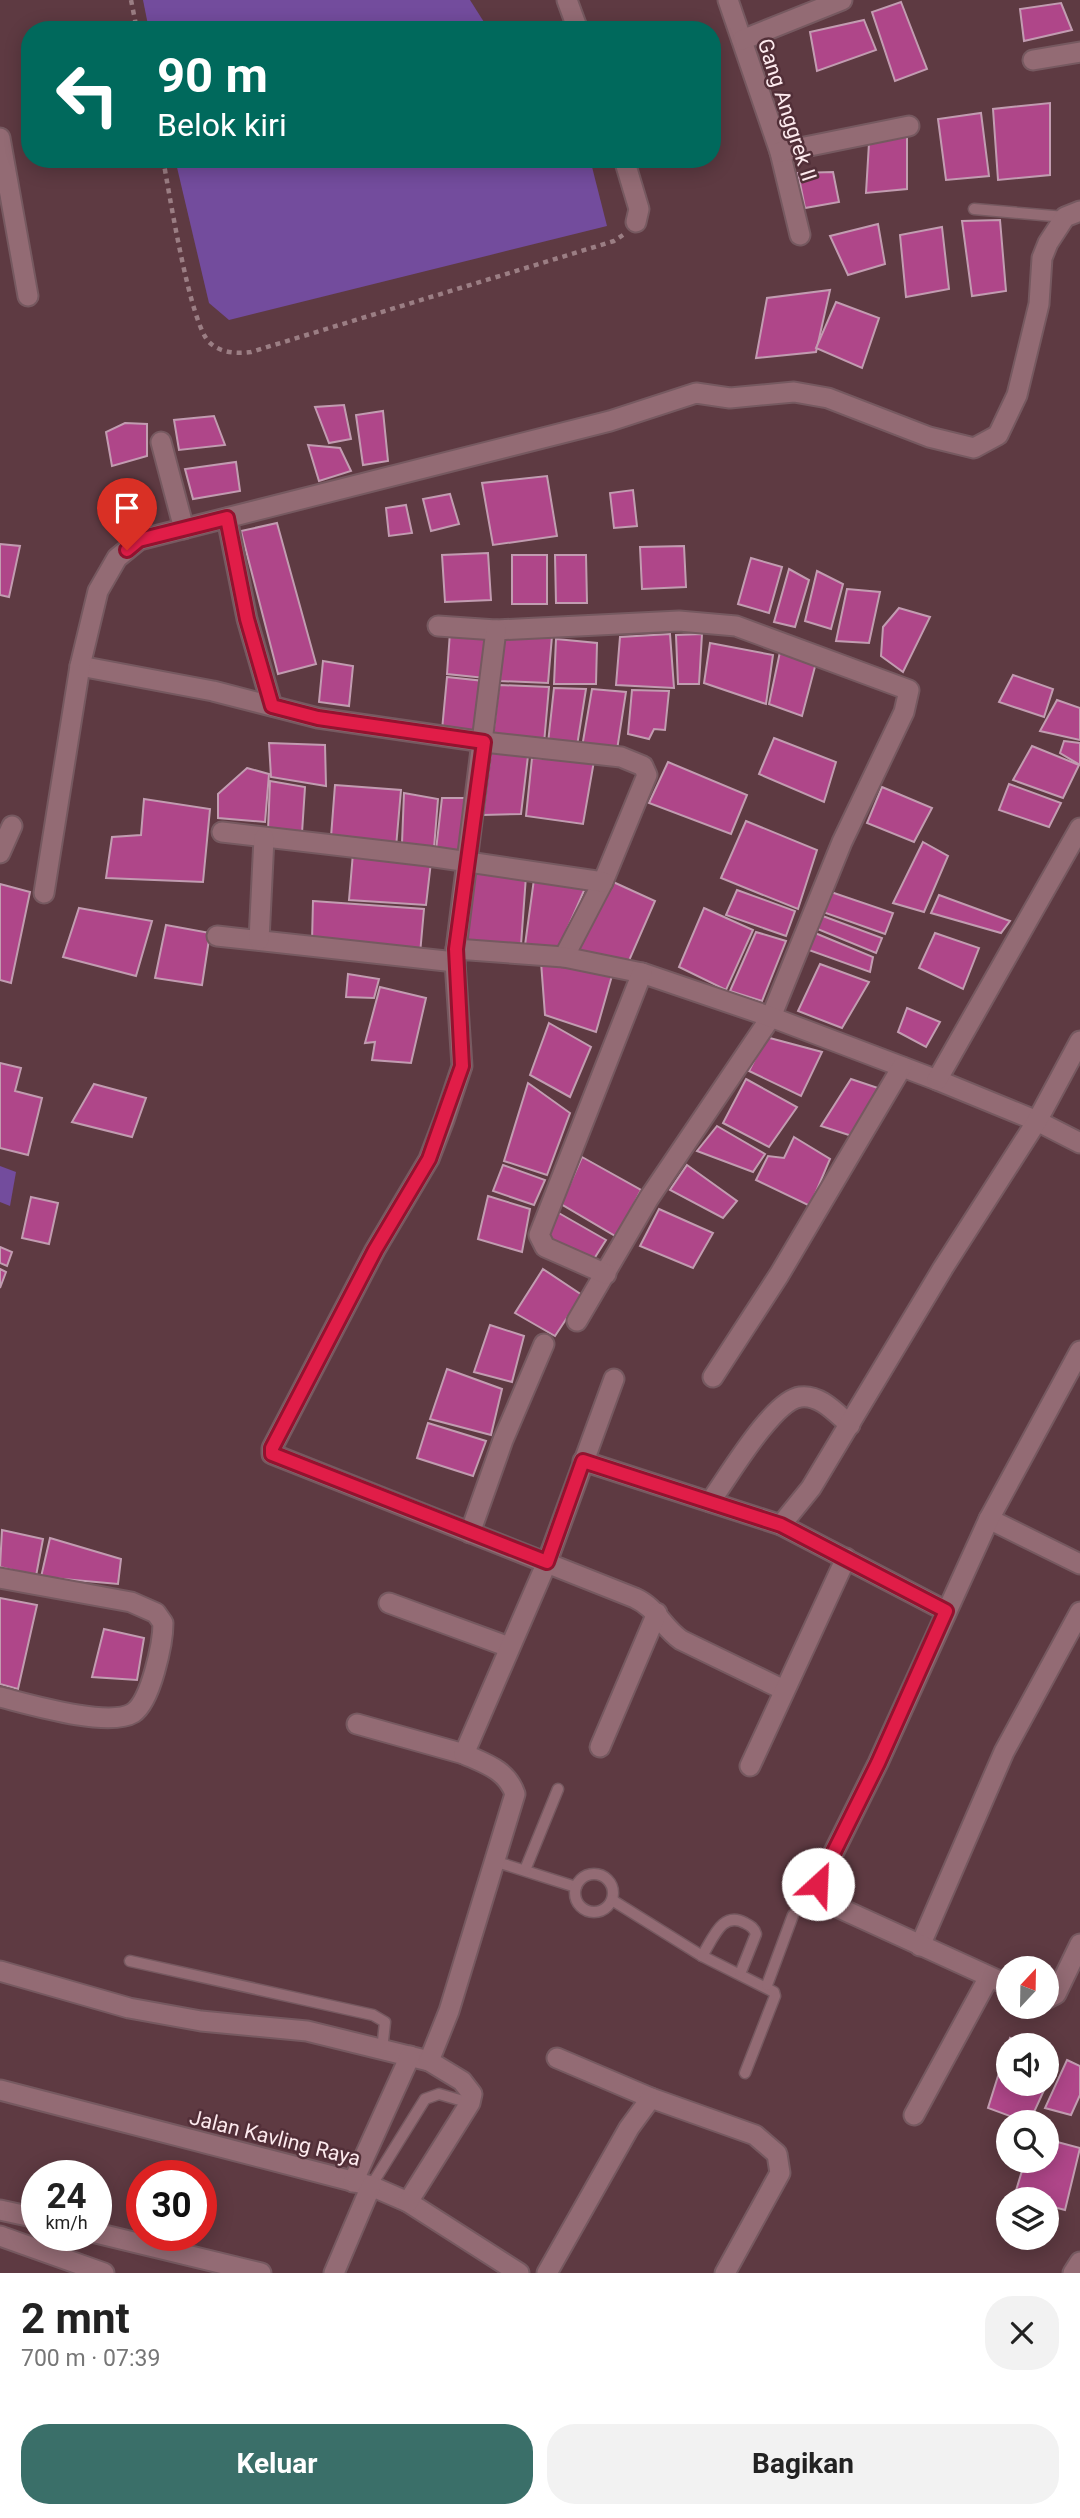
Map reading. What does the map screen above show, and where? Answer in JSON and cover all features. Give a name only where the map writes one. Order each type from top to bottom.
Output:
[{"type":"street","points":[[567,0],[575,21]]},
{"type":"street","name":"Gang Anggrek II","points":[[728,0],[780,152],[800,235]]},
{"type":"street","points":[[741,40],[842,0]]},
{"type":"street","points":[[1033,60],[1080,52]]},
{"type":"street","points":[[780,152],[909,126]]},
{"type":"street","points":[[0,138],[8,228],[28,296]]},
{"type":"street","points":[[627,168],[639,209],[636,222]]},
{"type":"street","points":[[44,893],[80,666],[98,591],[117,558],[139,540],[610,421],[696,393],[730,398],[794,392],[828,398],[929,437],[974,447],[998,435],[1017,395],[1039,304],[1042,257],[1048,243],[1073,214]]},
{"type":"street","points":[[161,442],[184,529]]},
{"type":"street","points":[[227,518],[247,619],[272,706]]},
{"type":"street","points":[[439,626],[496,630],[679,621],[736,626],[909,690],[904,712],[842,842],[771,1017],[649,1198],[577,1321]]},
{"type":"street","points":[[496,630],[456,956],[462,1066],[429,1159],[375,1250],[272,1448],[272,1454],[280,1460],[310,1469],[635,1598],[657,1613],[671,1634],[784,1690]]},
{"type":"street","points":[[80,666],[318,718],[484,742],[621,757],[643,766],[647,775],[603,881],[564,957]]},
{"type":"street","points":[[0,853],[12,826]]},
{"type":"street","points":[[937,1080],[1080,828]]},
{"type":"street","points":[[222,832],[467,861],[603,881]]},
{"type":"street","points":[[259,940],[264,838]]},
{"type":"street","points":[[218,936],[456,956],[564,957],[642,973],[771,1017],[937,1080],[1037,1121],[1080,1143]]},
{"type":"street","points":[[606,1274],[545,1247],[539,1236],[642,973]]},
{"type":"street","points":[[781,1525],[811,1488],[850,1425],[943,1268],[1037,1121],[1080,1041]]},
{"type":"street","points":[[713,1377],[779,1275],[902,1067]]},
{"type":"street","points":[[470,1533],[503,1440],[544,1344]]},
{"type":"street","points":[[996,1980],[835,1906],[824,1899],[818,1884],[878,1763],[989,1519],[1080,1351]]},
{"type":"street","points":[[464,1754],[547,1562],[614,1379]]},
{"type":"street","points":[[710,1502],[774,1415],[792,1400],[800,1397],[823,1402],[850,1425]]},
{"type":"street","points":[[583,1461],[781,1525],[946,1611]]},
{"type":"street","points":[[989,1519],[1080,1564]]},
{"type":"street","points":[[750,1766],[846,1558]]},
{"type":"street","points":[[0,1578],[131,1602],[156,1613],[163,1623],[160,1652],[143,1702],[132,1713],[105,1717],[0,1698]]},
{"type":"street","points":[[389,1603],[509,1647]]},
{"type":"street","points":[[920,1946],[1004,1752],[1080,1612]]},
{"type":"street","points":[[600,1747],[657,1613]]},
{"type":"street","points":[[334,2273],[362,2184],[419,2058],[449,2011],[497,1862],[515,1794],[511,1781],[501,1772],[464,1754],[357,1724]]},
{"type":"street","points":[[1059,1988],[1080,1944]]},
{"type":"street","points":[[0,1971],[129,2008],[201,2021],[307,2031],[419,2058],[462,2081],[472,2094],[470,2103],[408,2202]]},
{"type":"street","points":[[914,2115],[989,1977]]},
{"type":"street","points":[[557,2058],[651,2098],[755,2135],[777,2154],[780,2173],[725,2273]]},
{"type":"street","name":"Jalan Kavling Raya","points":[[0,2090],[362,2184],[408,2202],[519,2273]]},
{"type":"street","points":[[547,2273],[629,2128],[651,2098]]},
{"type":"street","points":[[0,2210],[21,2215]]},
{"type":"street","points":[[0,2236],[104,2273]]},
{"type":"street","points":[[112,2237],[261,2273]]},
{"type":"street","points":[[1073,2273],[1080,2262]]},
{"type":"lane","points":[[974,209],[1073,214]]},
{"type":"lane","points":[[525,1870],[558,1789]]},
{"type":"lane","points":[[497,1862],[576,1887]]},
{"type":"lane","points":[[601,1875],[612,1885],[612,1900],[602,1911],[588,1911],[577,1901],[576,1887],[586,1876],[601,1875]]},
{"type":"lane","points":[[612,1900],[702,1956],[767,1985],[775,1996],[745,2073]]},
{"type":"lane","points":[[767,1985],[793,1916]]},
{"type":"lane","points":[[702,1956],[727,1918],[736,1917],[751,1926],[756,1934],[740,1974]]},
{"type":"lane","points":[[130,1962],[373,2015],[384,2022],[382,2050]]},
{"type":"lane","points":[[362,2184],[425,2099],[439,2094],[470,2103]]},
{"type":"path","points":[[131,0],[135,21]]},
{"type":"path","points":[[165,168],[187,280],[204,334],[210,343],[235,354],[251,352],[614,241],[636,222]]},
{"type":"shaded area","points":[[143,0],[470,0],[483,21],[147,21]]},
{"type":"shaded area","points":[[177,168],[592,168],[607,226],[229,320],[209,303]]},
{"type":"shaded area","points":[[0,1166],[16,1172],[10,1206],[0,1202]]},
{"type":"building","points":[[901,2],[927,69],[895,81],[872,12]]},
{"type":"building","points":[[1061,3],[1072,30],[1024,41],[1020,9]]},
{"type":"building","points":[[864,20],[876,50],[817,71],[810,32]]},
{"type":"building","points":[[1050,103],[1050,175],[998,180],[993,109]]},
{"type":"building","points":[[981,113],[989,176],[946,180],[938,119]]},
{"type":"building","points":[[907,134],[907,189],[866,193],[869,143]]},
{"type":"building","points":[[833,172],[839,202],[805,208],[798,173]]},
{"type":"building","points":[[1000,220],[1006,291],[972,296],[962,221]]},
{"type":"building","points":[[878,224],[885,264],[848,275],[830,236]]},
{"type":"building","points":[[942,227],[949,289],[906,297],[900,235]]},
{"type":"building","points":[[830,290],[816,352],[756,358],[767,298]]},
{"type":"building","points":[[836,302],[879,318],[862,368],[816,348]]},
{"type":"building","points":[[344,405],[351,439],[329,443],[315,407]]},
{"type":"building","points":[[383,411],[388,461],[363,465],[356,415]]},
{"type":"building","points":[[214,416],[225,445],[179,450],[174,420]]},
{"type":"building","points":[[125,423],[147,424],[147,456],[112,466],[106,432]]},
{"type":"building","points":[[308,445],[340,448],[351,471],[319,481]]},
{"type":"building","points":[[236,462],[240,491],[193,499],[185,469]]},
{"type":"building","points":[[547,476],[557,536],[493,545],[482,483]]},
{"type":"building","points":[[633,490],[637,526],[614,528],[610,493]]},
{"type":"building","points":[[450,494],[459,524],[431,531],[423,499]]},
{"type":"building","points":[[406,505],[412,533],[389,536],[386,508]]},
{"type":"building","points":[[277,523],[316,664],[278,674],[241,531]]},
{"type":"building","points":[[0,544],[20,546],[9,597],[0,595]]},
{"type":"building","points":[[684,546],[686,587],[642,589],[640,547]]},
{"type":"building","points":[[488,553],[491,600],[445,602],[442,555]]},
{"type":"building","points":[[512,555],[547,555],[547,604],[512,604]]},
{"type":"building","points":[[555,555],[586,555],[587,603],[556,603]]},
{"type":"building","points":[[751,558],[782,567],[769,613],[738,604]]},
{"type":"building","points":[[789,569],[809,580],[795,627],[774,622]]},
{"type":"building","points":[[817,571],[843,584],[831,629],[805,621]]},
{"type":"building","points":[[847,589],[880,592],[869,643],[836,641]]},
{"type":"building","points":[[899,608],[930,617],[903,672],[881,656],[883,627]]},
{"type":"building","points":[[450,632],[488,636],[485,678],[447,674]]},
{"type":"building","points":[[670,634],[674,688],[616,685],[620,637]]},
{"type":"building","points":[[702,634],[699,684],[678,684],[676,635]]},
{"type":"building","points":[[502,636],[552,636],[548,683],[500,681]]},
{"type":"building","points":[[556,639],[597,643],[596,684],[554,684]]},
{"type":"building","points":[[710,643],[773,655],[766,704],[704,683]]},
{"type":"building","points":[[781,647],[817,659],[802,716],[769,704]]},
{"type":"building","points":[[323,661],[353,666],[349,706],[319,702]]},
{"type":"building","points":[[1013,675],[1053,689],[1044,717],[999,702]]},
{"type":"building","points":[[447,677],[484,681],[477,735],[442,730]]},
{"type":"building","points":[[499,685],[549,687],[544,743],[493,736]]},
{"type":"building","points":[[554,688],[586,689],[577,746],[548,743]]},
{"type":"building","points":[[592,689],[626,692],[617,750],[582,747]]},
{"type":"building","points":[[632,690],[669,691],[665,730],[654,729],[649,739],[628,734]]},
{"type":"building","points":[[1057,700],[1080,708],[1080,740],[1040,731]]},
{"type":"building","points":[[774,738],[836,762],[824,802],[759,774]]},
{"type":"building","points":[[1064,741],[1080,743],[1080,765],[1060,753]]},
{"type":"building","points":[[269,743],[325,745],[326,786],[271,777]]},
{"type":"building","points":[[1032,746],[1079,765],[1063,798],[1013,780]]},
{"type":"building","points":[[491,752],[528,756],[521,814],[483,815]]},
{"type":"building","points":[[532,758],[594,761],[583,824],[526,816]]},
{"type":"building","points":[[668,762],[747,795],[731,834],[649,803]]},
{"type":"building","points":[[247,768],[269,774],[265,822],[218,818],[218,794]]},
{"type":"building","points":[[270,781],[305,787],[302,833],[268,830]]},
{"type":"building","points":[[1009,784],[1061,803],[1049,827],[999,810]]},
{"type":"building","points":[[335,785],[401,790],[396,847],[331,837]]},
{"type":"building","points":[[882,787],[932,808],[914,842],[867,823]]},
{"type":"building","points":[[404,793],[438,799],[434,848],[402,843]]},
{"type":"building","points":[[442,798],[467,798],[462,853],[436,850]]},
{"type":"building","points":[[144,799],[210,809],[203,882],[106,878],[112,837],[141,835]]},
{"type":"building","points":[[746,821],[817,850],[798,909],[721,878]]},
{"type":"building","points":[[923,842],[948,856],[924,912],[893,903]]},
{"type":"building","points":[[353,853],[431,862],[426,905],[349,900]]},
{"type":"building","points":[[472,870],[526,876],[521,945],[465,943]]},
{"type":"building","points":[[534,879],[586,886],[559,948],[525,945]]},
{"type":"building","points":[[611,881],[655,901],[628,963],[577,954]]},
{"type":"building","points":[[0,884],[30,892],[11,983],[0,980]]},
{"type":"building","points":[[737,890],[795,911],[786,936],[726,915]]},
{"type":"building","points":[[828,891],[893,913],[885,934],[820,911]]},
{"type":"building","points":[[939,895],[1010,921],[1001,933],[931,913]]},
{"type":"building","points":[[313,901],[424,909],[420,954],[312,941]]},
{"type":"building","points":[[79,908],[152,921],[136,976],[63,957]]},
{"type":"building","points":[[704,908],[753,930],[726,990],[679,967]]},
{"type":"building","points":[[820,915],[882,938],[876,953],[815,928]]},
{"type":"building","points":[[166,925],[210,933],[202,985],[155,978]]},
{"type":"building","points":[[756,932],[786,941],[762,1001],[730,991]]},
{"type":"building","points":[[815,933],[873,957],[870,972],[806,949]]},
{"type":"building","points":[[935,933],[979,948],[963,989],[919,968]]},
{"type":"building","points":[[541,962],[613,972],[596,1032],[545,1015]]},
{"type":"building","points":[[820,964],[869,982],[842,1028],[798,1011]]},
{"type":"building","points":[[348,974],[379,979],[374,998],[346,997]]},
{"type":"building","points":[[380,987],[426,998],[411,1063],[372,1060],[375,1042],[365,1043]]},
{"type":"building","points":[[907,1008],[940,1022],[926,1047],[898,1032]]},
{"type":"building","points":[[549,1023],[591,1047],[570,1097],[530,1075]]},
{"type":"building","points":[[766,1037],[822,1052],[801,1096],[749,1071]]},
{"type":"building","points":[[0,1063],[21,1068],[15,1091],[42,1098],[28,1155],[0,1148]]},
{"type":"building","points":[[746,1079],[797,1107],[769,1147],[723,1123]]},
{"type":"building","points":[[851,1079],[881,1089],[855,1137],[821,1126]]},
{"type":"building","points":[[528,1083],[570,1113],[547,1175],[504,1161]]},
{"type":"building","points":[[94,1084],[146,1098],[132,1137],[72,1122]]},
{"type":"building","points":[[717,1126],[765,1154],[753,1172],[697,1151]]},
{"type":"building","points":[[794,1137],[830,1159],[810,1206],[756,1180],[768,1156],[784,1158]]},
{"type":"building","points":[[582,1157],[641,1190],[617,1237],[561,1204]]},
{"type":"building","points":[[503,1165],[545,1180],[534,1205],[493,1191]]},
{"type":"building","points":[[687,1165],[737,1201],[723,1218],[670,1190]]},
{"type":"building","points":[[488,1196],[530,1209],[522,1252],[478,1239]]},
{"type":"building","points":[[31,1197],[58,1203],[49,1244],[22,1238]]},
{"type":"building","points":[[659,1209],[713,1233],[693,1268],[640,1246]]},
{"type":"building","points":[[557,1212],[606,1240],[592,1262],[547,1240]]},
{"type":"building","points":[[0,1247],[12,1252],[7,1266],[0,1263]]},
{"type":"building","points":[[0,1269],[6,1272],[0,1288]]},
{"type":"building","points":[[543,1269],[582,1295],[555,1336],[515,1313]]},
{"type":"building","points":[[490,1325],[524,1336],[512,1382],[474,1372]]},
{"type":"building","points":[[447,1369],[502,1389],[491,1435],[430,1419]]},
{"type":"building","points":[[428,1423],[486,1441],[473,1476],[417,1458]]},
{"type":"building","points":[[2,1530],[43,1539],[36,1576],[0,1567]]},
{"type":"building","points":[[50,1538],[121,1559],[118,1584],[41,1577]]},
{"type":"building","points":[[0,1598],[37,1605],[18,1689],[0,1684]]},
{"type":"building","points":[[104,1629],[144,1638],[137,1680],[92,1677]]},
{"type":"building","points":[[1067,2060],[1080,2066],[1080,2095],[1071,2115],[1045,2108],[1050,2096],[1059,2096],[1059,2077]]},
{"type":"building","points":[[996,2083],[996,2096],[1041,2096],[1035,2110],[996,2111],[988,2108]]},
{"type":"building","points":[[1059,2142],[1080,2148],[1065,2210],[1059,2208],[1059,2187],[1017,2187],[1021,2173],[1059,2173]]},
{"type":"route","points":[[127,550],[139,540],[227,518],[247,619],[272,706],[318,718],[484,742],[455,962],[462,1066],[429,1159],[375,1250],[272,1448],[272,1454],[280,1460],[310,1469],[428,1518],[547,1562],[583,1461],[781,1525],[946,1611],[878,1763],[818,1884]]}]
